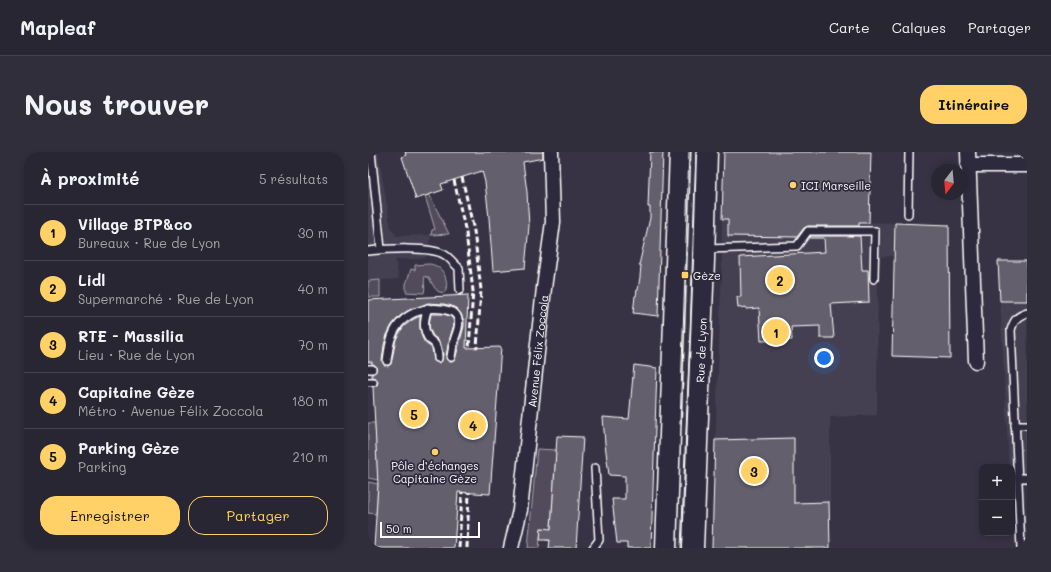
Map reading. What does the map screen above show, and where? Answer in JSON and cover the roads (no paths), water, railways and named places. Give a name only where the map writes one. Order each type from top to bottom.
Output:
[{"type":"street","name":"Avenue Félix Zoccola","points":[[511,548],[520,510],[542,304],[553,222],[551,152]]},
{"type":"street","points":[[666,548],[680,152]]},
{"type":"street","name":"Rue de Lyon","points":[[693,548],[707,152]]},
{"type":"street","points":[[976,361],[968,158],[1027,165]]},
{"type":"lane","points":[[371,152],[381,249]]},
{"type":"lane","points":[[908,214],[909,152]]},
{"type":"lane","points":[[704,249],[797,246],[808,231],[875,231],[874,279]]},
{"type":"lane","points":[[368,251],[381,249],[428,249],[444,254],[459,268],[460,290]]},
{"type":"lane","points":[[387,361],[392,334],[400,323],[411,314],[428,308],[444,308],[453,312],[458,317],[458,331],[454,340],[451,357]]},
{"type":"lane","points":[[428,308],[424,322],[429,339],[435,344],[438,351],[438,358]]},
{"type":"lane","points":[[1021,548],[1011,330],[1013,321],[1022,314],[1027,313]]},
{"type":"lane","points":[[1015,425],[1027,425]]},
{"type":"lane","points":[[593,548],[599,540],[595,468]]},
{"type":"lane","points":[[1018,478],[1027,478]]},
{"type":"tram line","points":[[680,424],[689,152]]},
{"type":"tram line","points":[[681,548],[696,152]]},
{"type":"railway","points":[[462,177],[474,231],[481,290],[477,348]]},
{"type":"railway","points":[[454,180],[466,233],[473,291],[469,348]]},
{"type":"railway","points":[[459,548],[462,492]]},
{"type":"railway","points":[[467,548],[469,492]]},
{"type":"place","name":"ICI Marseille","points":[[793,185]]},
{"type":"place","name":"Gèze","points":[[685,275]]},
{"type":"place","name":"Lidl","points":[[780,280]]},
{"type":"place","name":"Village BTP&co","points":[[776,332]]},
{"type":"place","name":"Parking Gèze","points":[[414,414]]},
{"type":"place","name":"Capitaine Gèze","points":[[473,425]]},
{"type":"place","name":"Pôle d’échanges Capitaine Gèze","points":[[435,452]]},
{"type":"place","name":"RTE - Massilia","points":[[754,471]]}]
